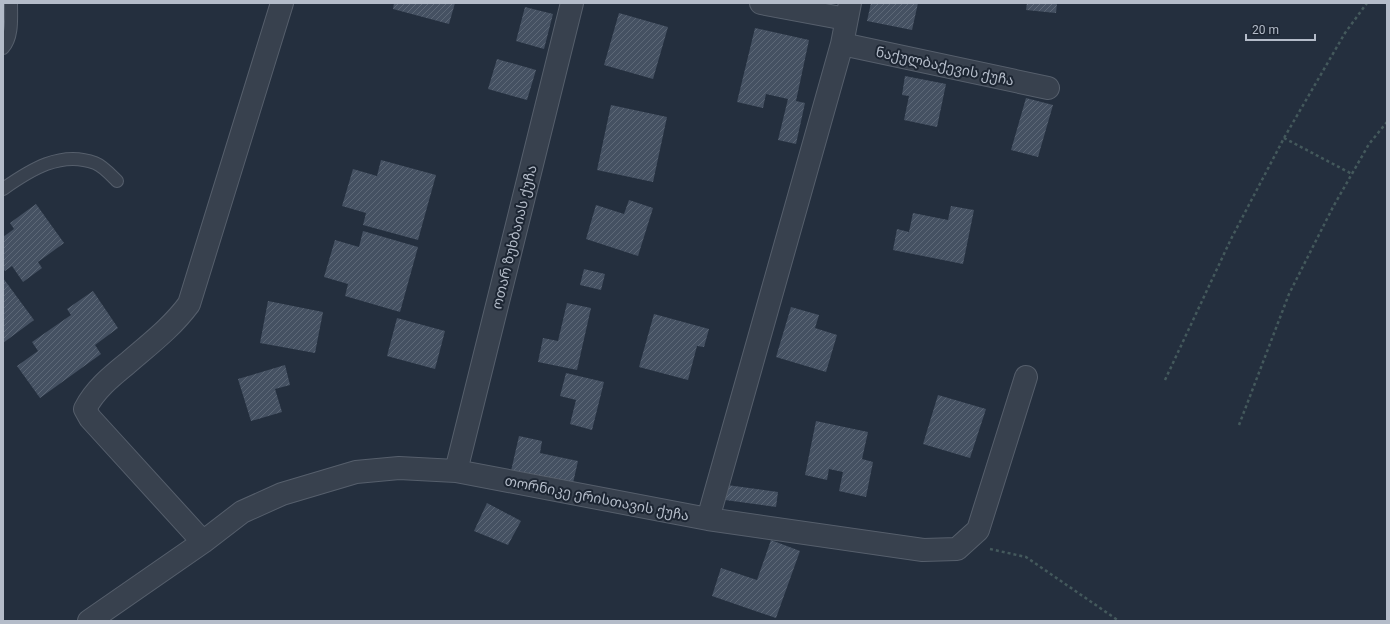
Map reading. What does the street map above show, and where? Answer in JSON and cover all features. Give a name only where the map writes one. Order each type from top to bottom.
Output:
[{"type":"street","points":[[202,542],[90,418],[86,409],[91,398],[111,377],[162,334],[178,319],[189,304],[282,3]]},
{"type":"street","name":"ოთარ ზუხბაიას ქუჩა","points":[[456,471],[572,3]]},
{"type":"street","points":[[708,519],[842,44],[848,11],[761,3]]},
{"type":"street","name":"ნაქულბაქევის ქუჩა","points":[[842,44],[1048,88]]},
{"type":"street","points":[[957,548],[978,530],[1026,377]]},
{"type":"street","name":"თორნიკე ერისთავის ქუჩა","points":[[89,621],[202,542],[242,512],[282,494],[356,472],[399,468],[456,471],[708,519],[923,550],[957,548]]},
{"type":"lane","points":[[3,48],[7,43],[10,32],[11,3]]},
{"type":"lane","points":[[3,189],[25,174],[51,162],[76,158],[97,164],[117,181]]},
{"type":"path","points":[[1165,380],[1230,239],[1284,138],[1345,33],[1367,3]]},
{"type":"path","points":[[1239,425],[1289,294],[1333,207],[1370,144],[1387,122]]},
{"type":"path","points":[[1284,138],[1352,174]]},
{"type":"path","points":[[957,548],[984,548],[1026,557],[1119,621]]},
{"type":"building","points":[[394,3],[455,3],[449,24],[393,9]]},
{"type":"building","points":[[871,3],[918,3],[912,30],[867,21]]},
{"type":"building","points":[[1027,3],[1057,3],[1056,13],[1026,10]]},
{"type":"building","points":[[525,7],[553,14],[544,49],[516,41]]},
{"type":"building","points":[[619,13],[668,27],[653,79],[604,65]]},
{"type":"building","points":[[755,28],[809,40],[796,101],[805,103],[796,144],[778,140],[788,99],[766,94],[763,108],[737,102]]},
{"type":"building","points":[[497,59],[536,70],[527,100],[488,89]]},
{"type":"building","points":[[905,76],[946,84],[937,127],[904,120],[909,96],[902,95]]},
{"type":"building","points":[[1026,98],[1053,105],[1038,157],[1011,150]]},
{"type":"building","points":[[611,105],[667,117],[653,182],[597,170]]},
{"type":"building","points":[[381,160],[436,175],[418,240],[363,225],[366,213],[342,206],[353,169],[377,176]]},
{"type":"building","points":[[629,200],[653,208],[638,256],[586,239],[596,205],[624,214]]},
{"type":"building","points":[[36,204],[64,243],[38,262],[42,268],[23,282],[12,266],[5,271],[3,269],[3,237],[14,229],[10,223]]},
{"type":"building","points":[[951,206],[974,210],[963,264],[893,250],[897,229],[909,232],[913,213],[948,220]]},
{"type":"building","points":[[363,231],[418,247],[400,312],[345,296],[348,284],[324,277],[335,240],[359,247]]},
{"type":"building","points":[[584,269],[605,274],[601,290],[580,285]]},
{"type":"building","points":[[3,278],[34,320],[3,343]]},
{"type":"building","points":[[93,291],[118,328],[95,345],[101,354],[40,398],[17,366],[38,351],[32,342],[71,315],[67,309]]},
{"type":"building","points":[[268,301],[323,312],[315,353],[260,343]]},
{"type":"building","points":[[567,303],[591,308],[577,370],[538,362],[543,338],[558,341]]},
{"type":"building","points":[[791,307],[819,315],[815,328],[837,335],[826,372],[776,357]]},
{"type":"building","points":[[654,314],[709,329],[704,347],[697,346],[688,380],[639,367]]},
{"type":"building","points":[[397,318],[445,331],[435,369],[387,356]]},
{"type":"building","points":[[285,365],[290,385],[275,389],[282,412],[251,421],[238,379]]},
{"type":"building","points":[[566,373],[604,382],[592,430],[570,424],[576,400],[560,396]]},
{"type":"building","points":[[938,395],[986,409],[970,458],[923,444]]},
{"type":"building","points":[[816,421],[868,432],[862,459],[873,462],[866,497],[839,491],[843,472],[829,469],[827,480],[805,475]]},
{"type":"building","points":[[519,436],[542,441],[540,453],[578,461],[573,483],[511,471]]},
{"type":"building","points":[[727,485],[778,492],[776,507],[725,500]]},
{"type":"building","points":[[487,503],[521,521],[508,545],[474,531]]},
{"type":"building","points":[[771,540],[800,551],[776,618],[712,596],[721,568],[757,580]]}]
